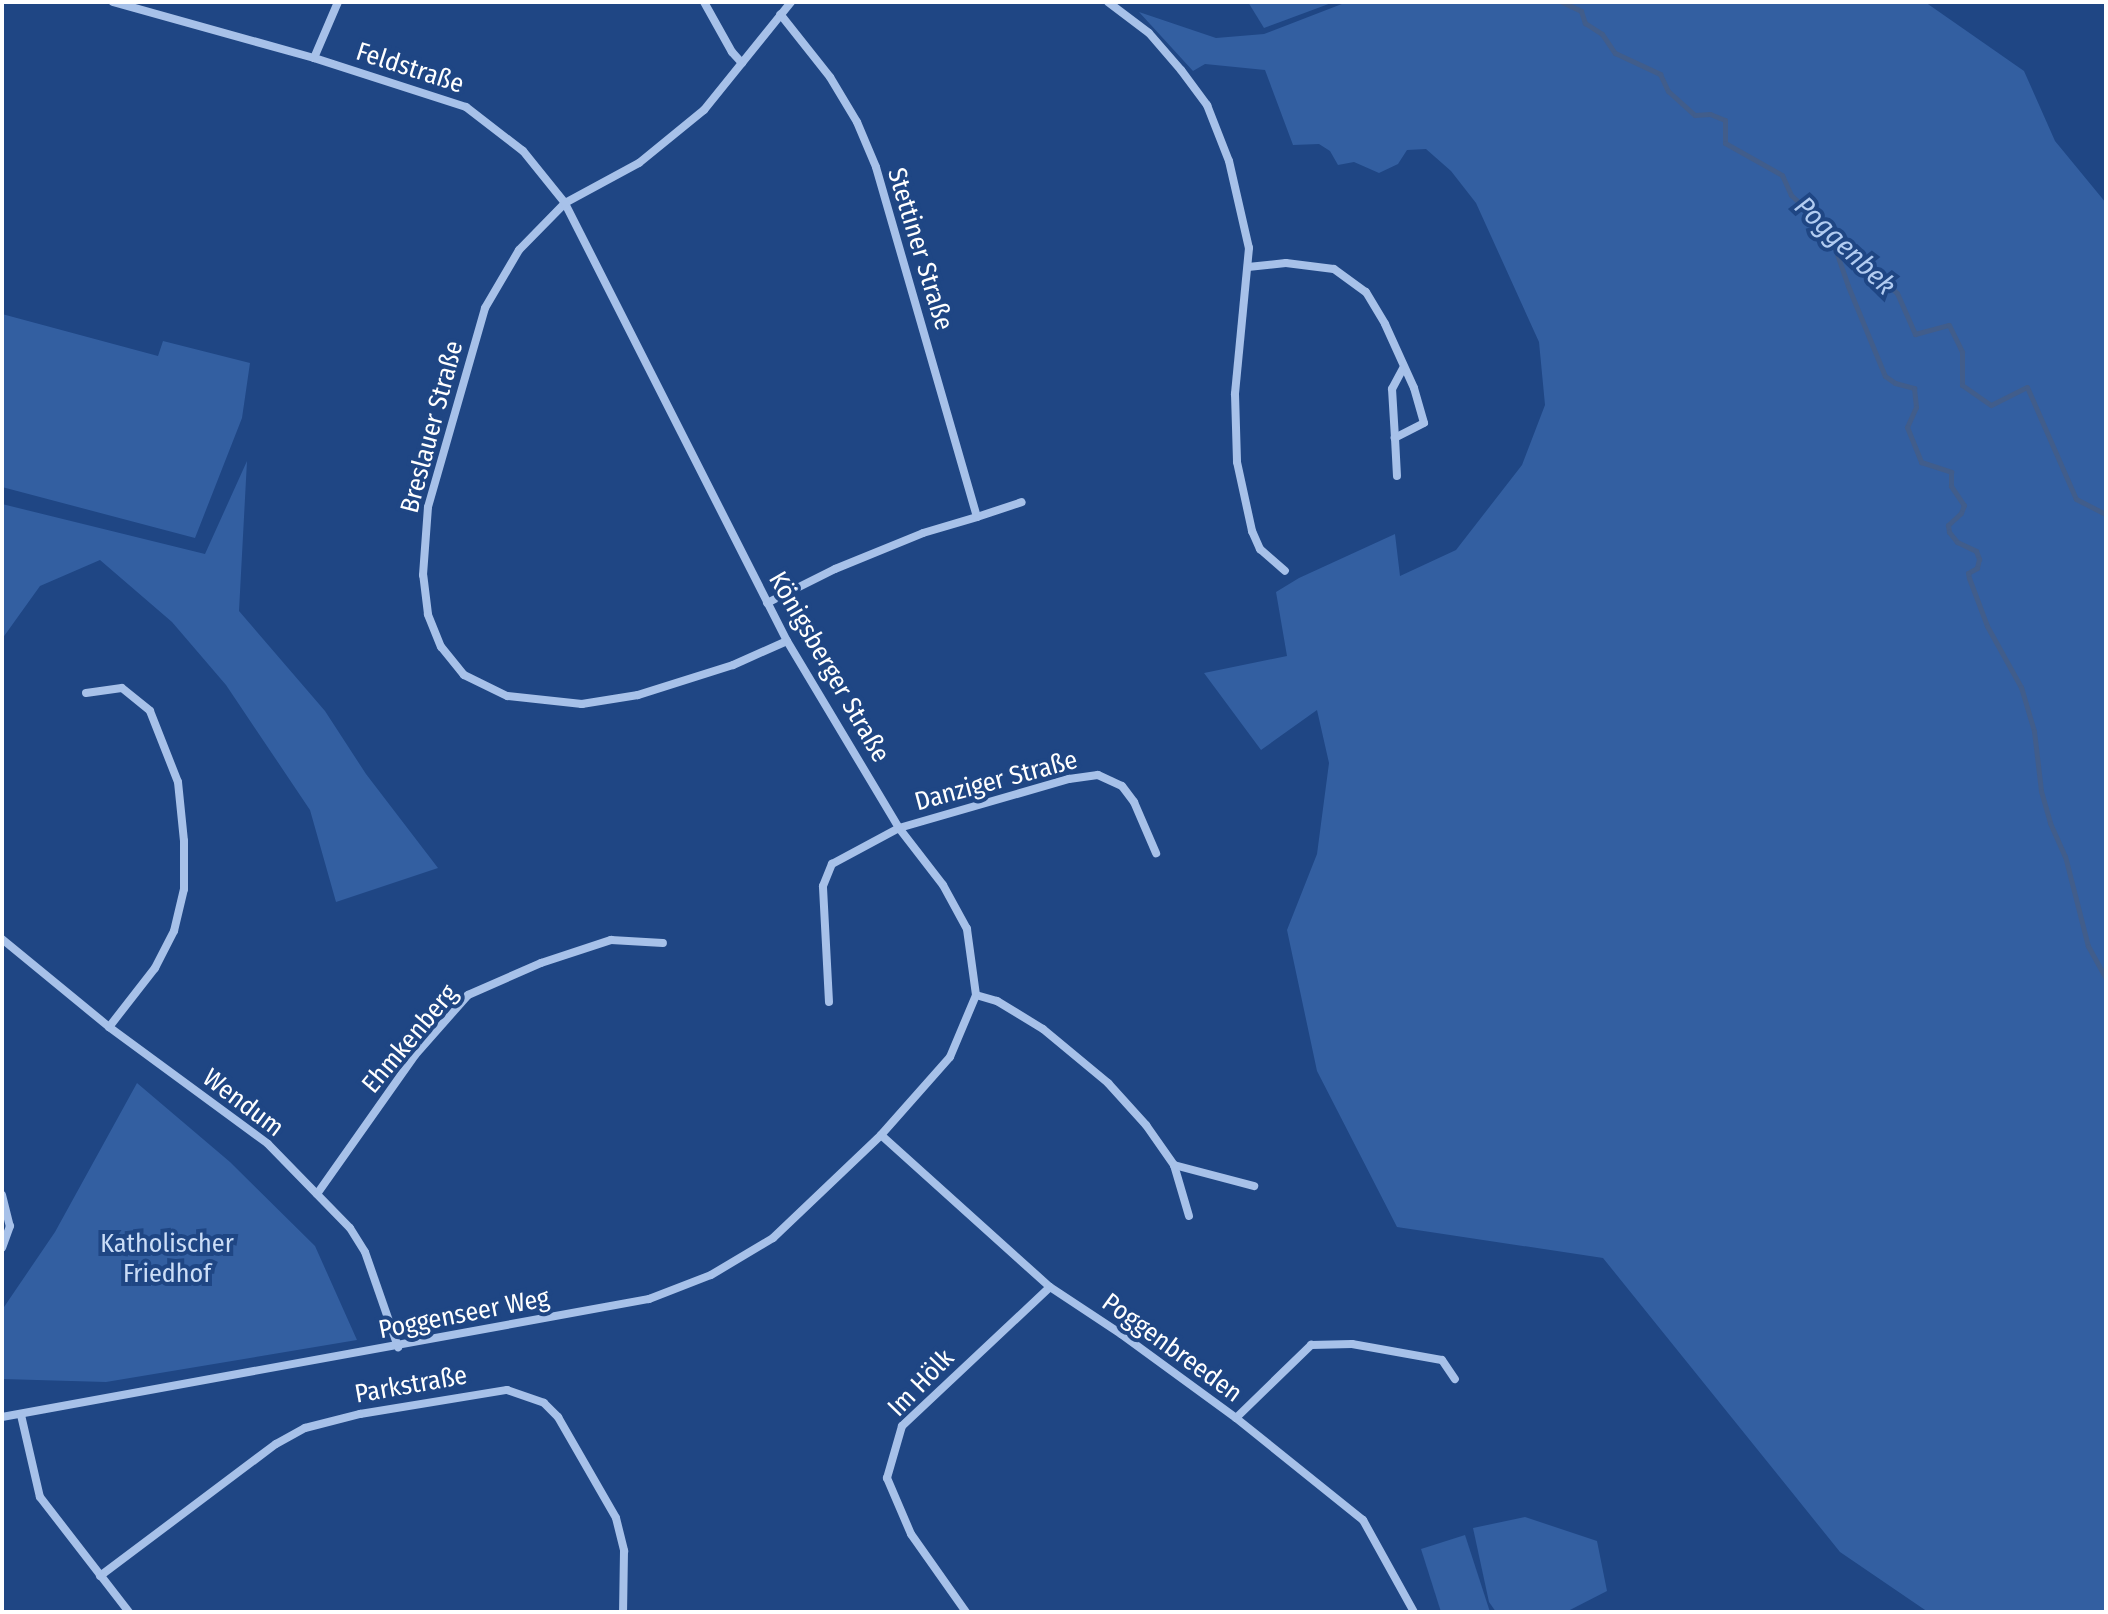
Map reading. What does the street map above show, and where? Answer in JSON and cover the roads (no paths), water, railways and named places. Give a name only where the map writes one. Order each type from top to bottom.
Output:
[{"type":"street","name":"Feldstraße","points":[[113,2],[314,58],[466,107],[523,151],[565,203]]},
{"type":"street","points":[[314,58],[338,2]]},
{"type":"street","points":[[704,2],[732,52],[742,63]]},
{"type":"street","points":[[565,203],[639,163],[704,110],[791,2]]},
{"type":"street","points":[[1108,2],[1149,33],[1207,105],[1229,161],[1247,232],[1248,267],[1235,394],[1237,462],[1252,531],[1260,549],[1285,571]]},
{"type":"street","name":"Stettiner Straße","points":[[780,14],[830,77],[857,122],[876,167],[977,517]]},
{"type":"street","name":"Königsberger Straße","points":[[565,203],[787,641],[899,828],[943,885],[967,929],[976,995]]},
{"type":"street","name":"Breslauer Straße","points":[[565,203],[519,250],[485,308],[428,507],[423,575],[428,614],[441,647],[464,675],[507,696],[582,704],[638,695],[719,670],[787,641]]},
{"type":"street","points":[[1248,267],[1286,263],[1334,269],[1366,292],[1378,307],[1414,388],[1424,423],[1395,438]]},
{"type":"street","points":[[1397,476],[1392,389],[1403,368]]},
{"type":"street","points":[[767,603],[848,564],[1022,502]]},
{"type":"street","points":[[86,693],[122,688],[150,711],[178,782],[184,841],[184,889],[174,931],[155,968],[109,1027]]},
{"type":"street","name":"Danziger Straße","points":[[899,828],[1069,779],[1098,775],[1122,786],[1134,802],[1156,853]]},
{"type":"street","points":[[829,1002],[823,886],[832,864],[899,828]]},
{"type":"street","name":"Wendum","points":[[2,939],[109,1027],[268,1144],[317,1194],[350,1228],[365,1252],[398,1347]]},
{"type":"street","name":"Ehmkenberg","points":[[317,1194],[415,1055],[468,995],[541,963],[611,940],[663,943]]},
{"type":"street","points":[[881,1135],[950,1057],[976,995],[997,1001],[1043,1029],[1108,1083],[1146,1125],[1174,1165],[1189,1216]]},
{"type":"street","name":"Poggenbreeden","points":[[881,1135],[1050,1287],[1121,1334],[1236,1418],[1363,1520],[1414,1612]]},
{"type":"street","name":"Poggenseer Weg","points":[[2,1417],[649,1299],[711,1275],[773,1238],[881,1135]]},
{"type":"street","points":[[1174,1165],[1254,1186]]},
{"type":"street","points":[[2,1195],[10,1226],[2,1248]]},
{"type":"street","name":"Im Hölk","points":[[966,1612],[911,1534],[887,1478],[902,1426],[1050,1287]]},
{"type":"street","points":[[1236,1418],[1311,1345],[1352,1344],[1442,1360],[1455,1379]]},
{"type":"street","name":"Parkstraße","points":[[100,1576],[276,1444],[305,1428],[360,1414],[507,1390],[544,1403],[558,1417],[616,1518],[624,1551],[623,1612]]},
{"type":"street","points":[[21,1415],[40,1497],[129,1612]]},
{"type":"waterway","name":"Poggenbek","points":[[1562,2],[1581,11],[1585,23],[1602,34],[1615,53],[1660,74],[1668,91],[1695,115],[1710,114],[1725,120],[1725,143],[1782,175],[1791,195],[1897,293],[1915,334],[1949,325],[1962,352],[1962,385],[1991,405],[2027,387],[2076,499],[2106,514]]},
{"type":"waterway","points":[[1829,231],[1885,376],[1895,383],[1914,388],[1916,407],[1907,427],[1921,462],[1951,472],[1951,486],[1964,505],[1961,513],[1948,525],[1949,532],[1957,542],[1976,551],[1979,559],[1977,568],[1968,573],[1969,578],[1987,626],[2021,687],[2034,731],[2041,791],[2050,823],[2065,856],[2088,946],[2106,979]]},
{"type":"park label","name":"Katholischer Friedhof","points":[[167,1259]]}]
